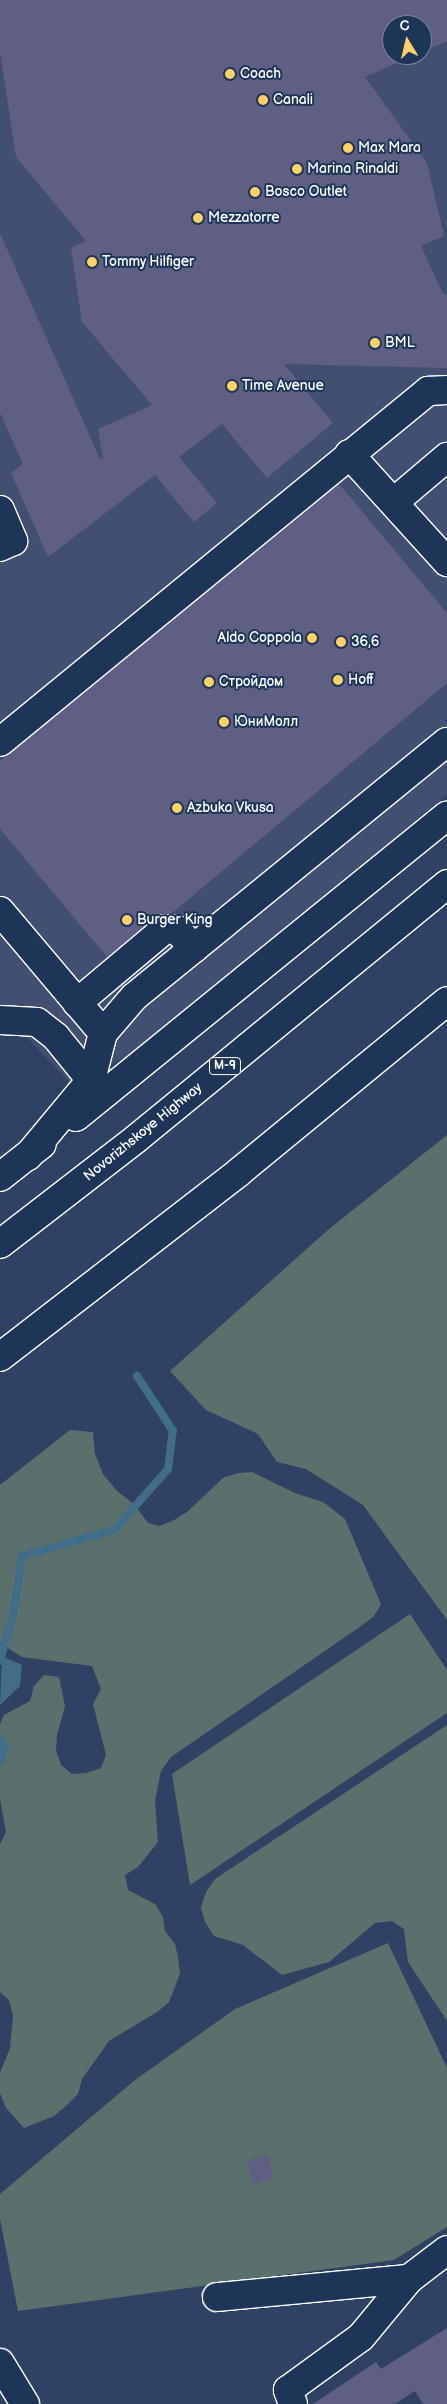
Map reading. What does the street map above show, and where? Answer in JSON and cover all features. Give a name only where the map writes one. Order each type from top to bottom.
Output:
[{"type":"main road","points":[[0,742],[428,391],[447,390]]},
{"type":"main road","points":[[349,454],[447,562]]},
{"type":"main road","points":[[394,502],[447,457]]},
{"type":"main road","points":[[0,510],[14,541],[0,547]]},
{"type":"main road","points":[[28,1156],[91,1080],[103,1033],[134,997],[447,742]]},
{"type":"main road","points":[[0,1177],[447,815]]},
{"type":"main road","name":"Novorizhskoye Highway","points":[[0,1244],[137,1138],[447,884]]},
{"type":"main road","points":[[0,911],[103,1033]]},
{"type":"main road","points":[[77,1003],[165,929],[177,930],[194,948]]},
{"type":"main road","points":[[0,1357],[239,1172],[447,1001]]},
{"type":"main road","points":[[0,1020],[36,1022],[56,1037],[91,1080]]},
{"type":"main road","points":[[293,2404],[288,2390],[361,2337],[409,2279],[447,2250]]},
{"type":"main road","points":[[217,2297],[409,2279]]},
{"type":"main road","points":[[0,2363],[25,2404]]},
{"type":"shaded area","points":[[0,0],[447,0],[447,795],[126,1057],[71,1084],[0,1009]]},
{"type":"shaded area","points":[[2,1656],[22,1665],[20,1686],[0,1705]]},
{"type":"green space","points":[[447,1135],[447,1620],[363,1505],[306,1469],[277,1462],[258,1434],[206,1410],[170,1371],[329,1229]]},
{"type":"green space","points":[[70,1430],[93,1432],[95,1454],[103,1474],[117,1491],[135,1505],[148,1523],[160,1526],[174,1520],[187,1512],[223,1478],[238,1473],[252,1472],[295,1493],[323,1502],[345,1519],[381,1604],[374,1616],[361,1626],[171,1757],[161,1771],[155,1801],[158,1842],[138,1867],[125,1875],[128,1890],[155,1904],[163,1917],[165,1931],[175,1944],[178,1957],[180,1973],[175,1987],[169,2002],[157,2012],[109,2041],[82,2079],[78,2094],[66,2106],[54,2116],[24,2128],[6,2108],[0,2093],[0,2073],[10,2048],[13,2016],[9,2000],[0,1992],[0,1844],[6,1832],[0,1799],[0,1724],[4,1715],[30,1701],[34,1686],[44,1675],[59,1677],[65,1706],[57,1735],[56,1751],[61,1765],[72,1774],[86,1773],[101,1768],[106,1755],[93,1704],[101,1689],[92,1666],[22,1657],[0,1643],[0,1485]]},
{"type":"green space","points":[[410,1614],[447,1670],[447,1713],[190,1885],[172,1774]]},
{"type":"green space","points":[[447,1725],[447,2021],[408,1962],[404,1929],[392,1921],[375,1923],[329,1962],[282,1975],[243,1945],[214,1936],[205,1922],[201,1907],[206,1892],[215,1879]]},
{"type":"green space","points":[[388,1943],[447,2068],[447,2227],[394,2260],[18,2311],[0,2219],[0,2194],[135,2080],[235,2009]]},
{"type":"building","points":[[0,0],[447,0],[447,41],[432,48],[432,15],[382,15],[382,65],[392,65],[365,77],[427,163],[444,236],[421,246],[443,294],[447,294],[447,368],[284,364],[333,423],[267,478],[222,424],[179,457],[217,503],[194,522],[155,475],[48,557],[11,473],[23,464],[0,413],[0,233],[100,459],[103,458],[98,429],[152,405],[82,322],[71,248],[86,241],[16,157],[0,52]]},
{"type":"building","name":"ЮниМолл","points":[[339,484],[447,613],[447,683],[171,914],[155,917],[107,957],[0,829],[0,761]]},
{"type":"building","points":[[268,2155],[274,2179],[253,2185],[247,2160]]},
{"type":"building","points":[[447,2328],[447,2404],[423,2404],[415,2391],[395,2404],[313,2404],[376,2362],[381,2369]]},
{"type":"waterway","points":[[0,1661],[14,1611],[22,1556],[114,1530],[168,1469],[173,1431],[137,1376]]},
{"type":"waterway","points":[[0,1739],[4,1746],[0,1762]]},
{"type":"place","name":"Coach","points":[[230,74]]},
{"type":"place","name":"Canali","points":[[263,100]]},
{"type":"place","name":"Max Mara","points":[[348,148]]},
{"type":"place","name":"Marina Rinaldi","points":[[297,169]]},
{"type":"place","name":"Bosco Outlet","points":[[255,192]]},
{"type":"place","name":"Mezzatorre","points":[[198,218]]},
{"type":"place","name":"Tommy Hilfiger","points":[[92,262]]},
{"type":"place","name":"BML","points":[[375,343]]},
{"type":"place","name":"Time Avenue","points":[[232,386]]},
{"type":"place","name":"Aldo Coppola","points":[[312,638]]},
{"type":"place","name":"36,6","points":[[341,642]]},
{"type":"place","name":"Hoff","points":[[338,680]]},
{"type":"place","name":"Стройдом","points":[[209,682]]},
{"type":"place","name":"ЮниМолл","points":[[224,722]]},
{"type":"place","name":"Azbuka Vkusa","points":[[177,808]]},
{"type":"place","name":"Burger King","points":[[127,920]]}]
